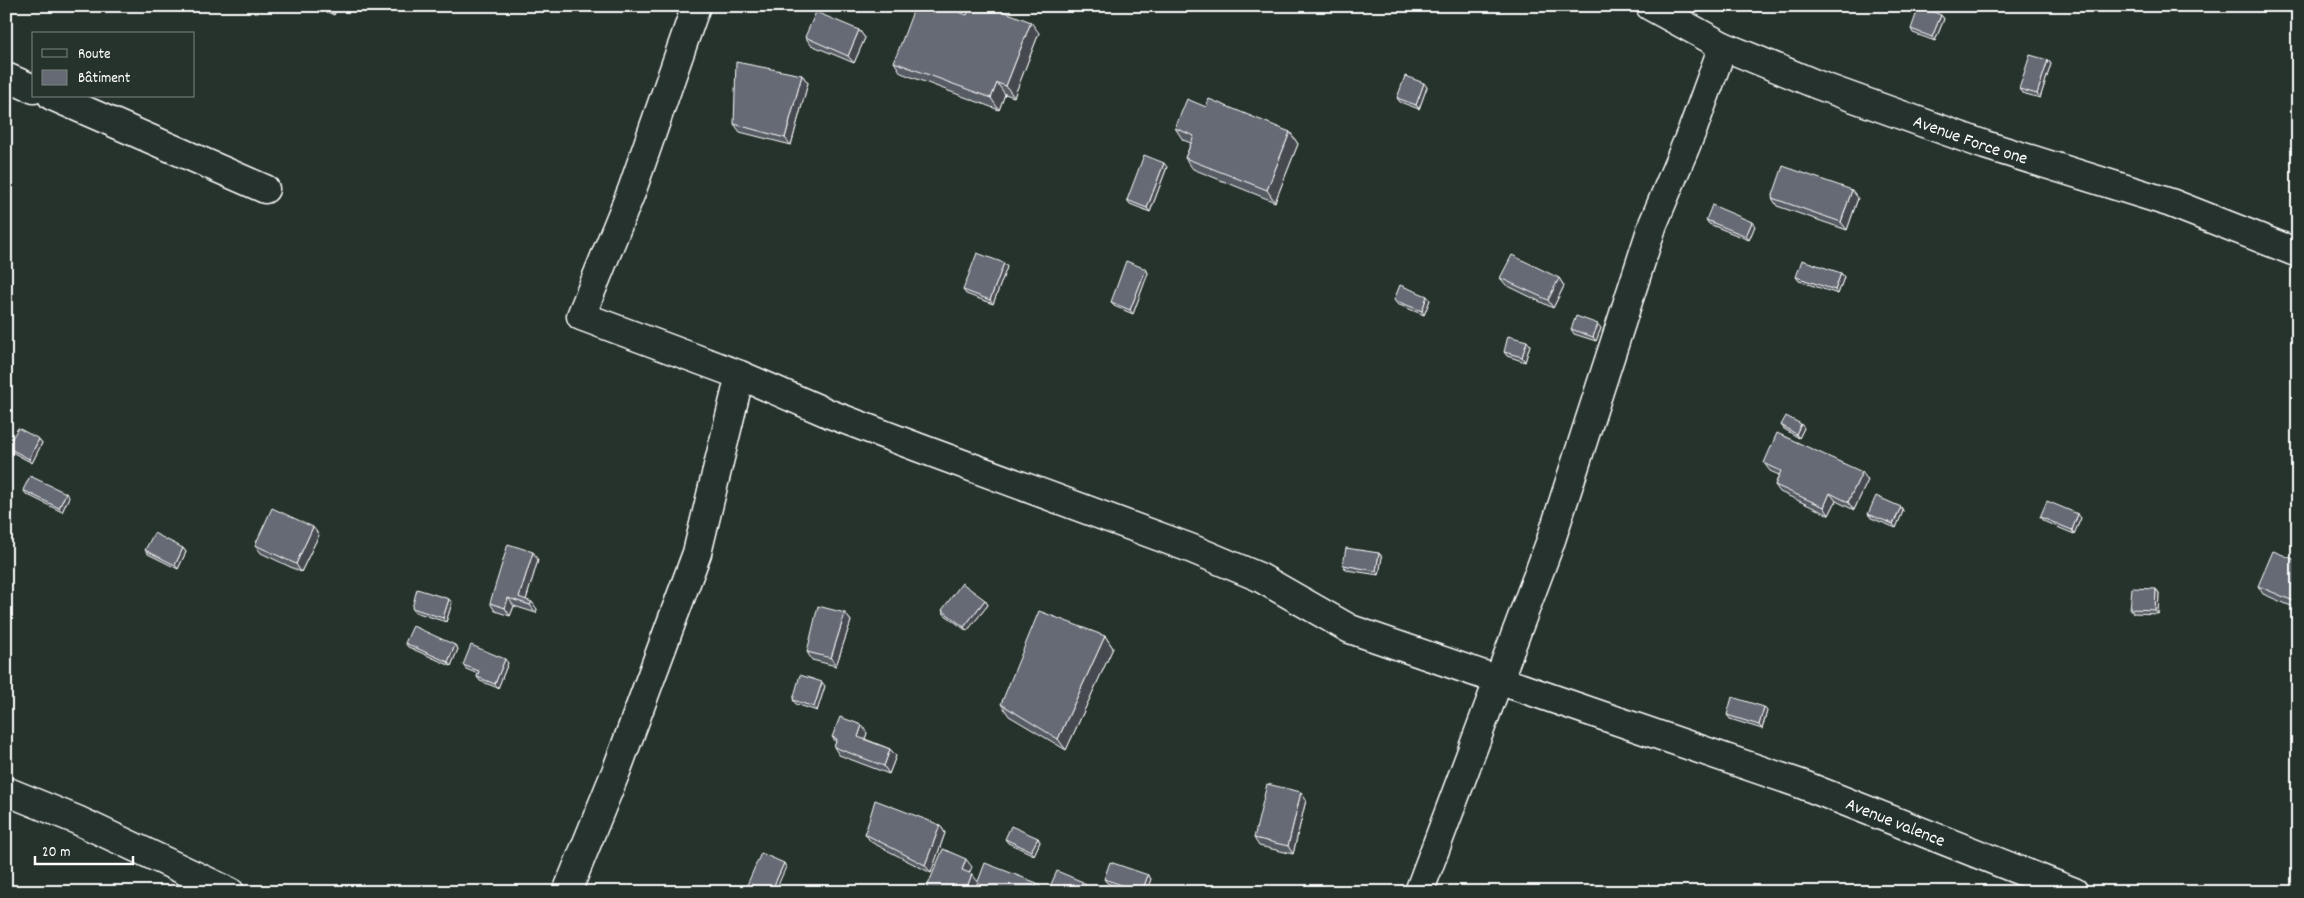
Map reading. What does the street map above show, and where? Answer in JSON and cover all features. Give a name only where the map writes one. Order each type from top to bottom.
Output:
[{"type":"street","name":"Avenue valence","points":[[696,6],[632,190],[581,316],[740,375],[830,414],[1190,548],[1259,577],[1350,629],[1801,784],[2074,892]]},
{"type":"street","name":"Avenue Force one","points":[[1650,6],[1723,46],[1827,88],[1985,145],[2171,203],[2298,254]]},
{"type":"street","points":[[1419,892],[1560,515],[1653,224],[1694,126],[1723,46]]},
{"type":"street","points":[[6,77],[32,88]]},
{"type":"street","points":[[57,98],[265,189]]},
{"type":"street","points":[[567,892],[617,769],[697,553],[740,375]]},
{"type":"street","points":[[6,791],[77,820],[230,892]]},
{"type":"building","points":[[915,6],[943,6],[967,15],[970,6],[990,6],[1031,22],[1006,86],[997,83],[991,98],[894,62]]},
{"type":"building","points":[[1919,6],[1941,15],[1932,37],[1911,29]]},
{"type":"building","points":[[816,12],[859,30],[848,56],[805,37]]},
{"type":"building","points":[[2030,55],[2048,60],[2037,94],[2019,89]]},
{"type":"building","points":[[736,62],[802,75],[785,138],[734,124]]},
{"type":"building","points":[[1405,76],[1424,83],[1416,105],[1397,98]]},
{"type":"building","points":[[1187,99],[1206,107],[1209,99],[1290,132],[1267,190],[1185,158],[1194,136],[1175,128]]},
{"type":"building","points":[[1144,155],[1164,163],[1147,208],[1127,200]]},
{"type":"building","points":[[1783,166],[1852,190],[1841,222],[1772,198]]},
{"type":"building","points":[[1712,205],[1752,222],[1746,236],[1706,220]]},
{"type":"building","points":[[977,253],[1004,263],[990,300],[963,290]]},
{"type":"building","points":[[1512,255],[1559,278],[1548,300],[1500,278]]},
{"type":"building","points":[[1802,260],[1841,273],[1835,290],[1796,277]]},
{"type":"building","points":[[1126,261],[1146,269],[1130,310],[1111,302]]},
{"type":"building","points":[[1400,285],[1427,296],[1422,311],[1394,300]]},
{"type":"building","points":[[1576,316],[1598,324],[1593,337],[1571,329]]},
{"type":"building","points":[[1508,336],[1527,341],[1522,357],[1504,352]]},
{"type":"building","points":[[1786,416],[1801,424],[1796,434],[1781,425]]},
{"type":"building","points":[[18,428],[39,439],[29,459],[7,447]]},
{"type":"building","points":[[1777,433],[1862,472],[1848,502],[1830,493],[1824,507],[1775,485],[1781,471],[1764,463]]},
{"type":"building","points":[[30,476],[66,493],[59,508],[23,490]]},
{"type":"building","points":[[1876,496],[1901,507],[1893,524],[1868,514]]},
{"type":"building","points":[[2047,501],[2078,514],[2072,530],[2040,517]]},
{"type":"building","points":[[272,508],[313,527],[296,564],[255,545]]},
{"type":"building","points":[[154,533],[183,548],[175,565],[145,550]]},
{"type":"building","points":[[508,544],[533,552],[519,597],[532,602],[530,605],[508,598],[505,608],[490,603]]},
{"type":"building","points":[[1346,548],[1379,553],[1376,571],[1343,565]]},
{"type":"building","points":[[2273,551],[2298,561],[2298,603],[2258,586]]},
{"type":"building","points":[[962,583],[985,600],[964,627],[942,610]]},
{"type":"building","points":[[2132,588],[2156,589],[2155,610],[2130,609]]},
{"type":"building","points":[[417,589],[449,599],[443,618],[412,608]]},
{"type":"building","points":[[818,606],[845,613],[831,658],[807,652]]},
{"type":"building","points":[[1039,611],[1105,636],[1058,739],[1001,704]]},
{"type":"building","points":[[413,626],[455,645],[448,662],[405,643]]},
{"type":"building","points":[[2298,626],[2298,642],[2292,640]]},
{"type":"building","points":[[471,645],[505,659],[495,684],[477,677],[479,671],[463,665]]},
{"type":"building","points":[[800,675],[822,682],[814,707],[793,700]]},
{"type":"building","points":[[1732,697],[1764,707],[1759,725],[1727,715]]},
{"type":"building","points":[[840,717],[862,725],[858,737],[890,749],[884,766],[834,747],[837,739],[832,737]]},
{"type":"building","points":[[1267,784],[1301,792],[1288,846],[1254,838]]},
{"type":"building","points":[[875,800],[940,825],[925,865],[865,834]]},
{"type":"building","points":[[1011,826],[1038,838],[1031,851],[1005,839]]},
{"type":"building","points":[[943,849],[966,859],[962,870],[972,874],[965,892],[925,892]]},
{"type":"building","points":[[761,853],[784,863],[771,892],[744,892]]},
{"type":"building","points":[[1110,862],[1148,875],[1142,892],[1104,879]]},
{"type":"building","points":[[985,863],[1037,883],[1034,892],[974,892]]},
{"type":"building","points":[[1057,871],[1083,882],[1079,892],[1048,891]]}]
